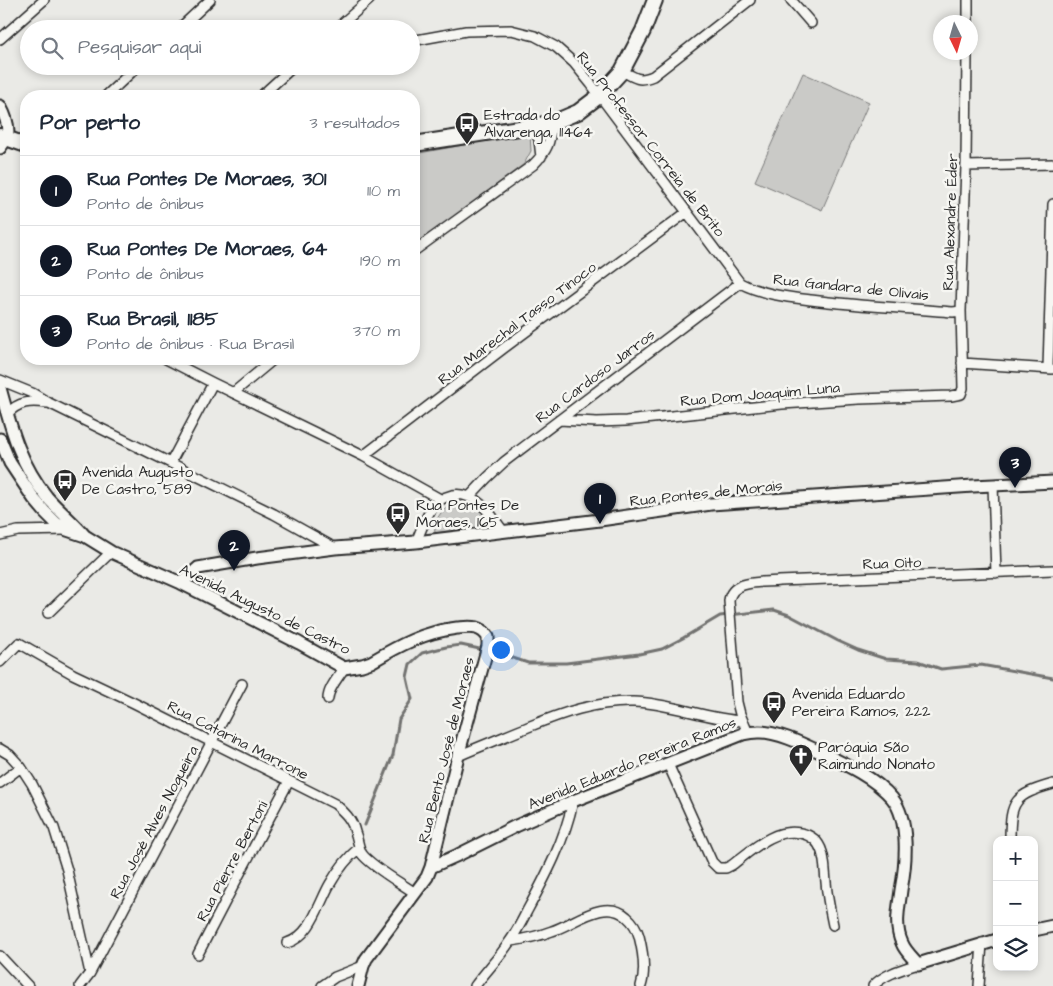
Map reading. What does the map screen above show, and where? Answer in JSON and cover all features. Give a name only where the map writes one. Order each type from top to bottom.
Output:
[{"type":"main road","points":[[420,143],[552,123],[578,112],[599,96],[622,71],[643,31],[655,0]]},
{"type":"main road","points":[[2,141],[20,144]]},
{"type":"street","points":[[21,20],[44,0]]},
{"type":"street","points":[[189,20],[210,0]]},
{"type":"street","points":[[346,20],[368,0]]},
{"type":"street","points":[[622,71],[644,80],[653,76],[750,0]]},
{"type":"street","points":[[791,0],[811,23]]},
{"type":"street","points":[[968,0],[968,15]]},
{"type":"street","points":[[0,39],[20,21]]},
{"type":"street","name":"Rua Professor Correia de Brito","points":[[420,39],[466,31],[511,30],[534,36],[556,46],[574,63],[611,110],[740,283]]},
{"type":"street","name":"Rua Alexandre Éder","points":[[963,391],[961,312],[966,166],[967,60]]},
{"type":"street","points":[[112,90],[128,75]]},
{"type":"street","points":[[267,90],[284,75]]},
{"type":"street","points":[[0,106],[4,113],[8,131],[2,141]]},
{"type":"street","points":[[420,247],[533,165],[541,157],[548,145],[552,123]]},
{"type":"street","points":[[534,126],[539,140],[541,157]]},
{"type":"street","points":[[966,166],[1053,164]]},
{"type":"street","points":[[962,363],[1050,369],[1053,204]]},
{"type":"street","name":"Rua Marechal Tasso Tinoco","points":[[363,456],[687,212]]},
{"type":"street","name":"Rua Gandara de Olivais","points":[[740,283],[750,288],[795,298],[835,303],[961,312]]},
{"type":"street","name":"Rua Cardoso Jarros","points":[[470,496],[504,462],[740,283]]},
{"type":"street","points":[[178,365],[363,456],[440,500]]},
{"type":"street","points":[[233,393],[267,365]]},
{"type":"street","points":[[0,380],[32,393],[49,404],[171,462],[274,514],[335,548]]},
{"type":"street","points":[[171,462],[213,383]]},
{"type":"street","name":"Avenida Augusto de Castro","points":[[0,388],[18,450],[32,477],[85,536]]},
{"type":"street","name":"Rua Dom Joaquim Luna","points":[[560,420],[626,421],[782,404],[951,396],[958,395],[963,391]]},
{"type":"street","points":[[7,414],[13,408],[22,404],[33,402],[49,404]]},
{"type":"street","name":"Avenida Augusto de Castro","points":[[0,439],[10,462],[34,499],[44,512],[67,530],[85,536],[111,552],[181,583],[344,668],[371,662],[422,635],[442,630],[474,627],[482,629],[489,639]]},
{"type":"street","name":"Rua Pontes de Morais","points":[[181,583],[198,568],[257,558],[335,548],[416,542],[600,520],[711,504],[1053,482]]},
{"type":"street","points":[[993,485],[996,573]]},
{"type":"street","points":[[416,542],[433,506],[440,500],[455,495],[470,496],[484,507],[503,531]]},
{"type":"street","points":[[0,535],[18,531],[67,530]]},
{"type":"street","points":[[48,612],[111,552]]},
{"type":"street","name":"Rua Oito","points":[[742,722],[737,702],[730,607],[730,595],[738,587],[754,583],[1053,570]]},
{"type":"street","name":"Rua Bento José de Moraes","points":[[431,867],[489,639]]},
{"type":"street","name":"Rua Catarina Marrone","points":[[0,662],[20,643],[73,674],[335,804],[346,813],[351,821],[363,855],[415,893]]},
{"type":"street","points":[[328,699],[330,690],[344,668]]},
{"type":"street","name":"Rua José Alves Nogueira","points":[[80,986],[90,973],[242,684]]},
{"type":"street","points":[[458,756],[546,720],[580,708],[606,703],[634,702],[680,708],[726,720],[742,722],[748,733]]},
{"type":"street","name":"Avenida Eduardo Pereira Ramos","points":[[431,867],[444,863],[516,826],[573,801],[742,734],[758,732],[772,734],[817,750],[869,778],[884,789],[894,800],[900,813],[905,840],[904,872],[897,922],[898,932],[906,950],[918,964]]},
{"type":"street","points":[[0,749],[10,755],[21,767],[44,805],[54,828],[67,870],[90,973]]},
{"type":"street","points":[[668,764],[712,862],[718,868],[726,868],[732,865],[762,842],[772,837],[798,833],[807,834],[815,838],[823,852],[826,885],[833,925]]},
{"type":"street","points":[[0,782],[21,767]]},
{"type":"street","name":"Rua Pierre Bertoni","points":[[198,954],[289,781]]},
{"type":"street","points":[[1010,836],[1012,808],[1017,801],[1025,794],[1053,784]]},
{"type":"street","points":[[475,986],[511,940],[531,904],[564,835],[573,801]]},
{"type":"street","points":[[287,943],[293,941],[306,928],[341,866],[359,848]]},
{"type":"street","points":[[358,986],[363,966],[426,877],[431,867]]},
{"type":"street","points":[[511,940],[524,939],[554,931],[597,911],[616,910],[630,919],[638,933],[642,948],[641,986]]},
{"type":"street","points":[[1038,929],[1053,926]]},
{"type":"street","points":[[873,986],[880,979],[899,970],[993,941]]},
{"type":"street","points":[[980,986],[982,943]]},
{"type":"street","points":[[0,956],[28,986]]},
{"type":"street","points":[[322,986],[363,966]]},
{"type":"shaded area","points":[[803,73],[869,102],[822,210],[755,181]]},
{"type":"shaded area","points":[[530,133],[531,151],[524,164],[420,242],[420,153]]},
{"type":"shaded area","points":[[453,501],[473,504],[480,508],[491,525],[435,533],[434,523],[443,510]]},
{"type":"waterway","points":[[365,825],[393,755],[399,719],[412,699],[407,677],[410,664],[422,653],[446,647],[461,645],[498,653],[528,663],[566,663],[639,654],[662,649],[720,616],[774,610],[789,615],[858,650],[886,659],[918,661],[941,669],[981,665],[1053,678]]},
{"type":"place","name":"Estrada do Alvarenga, 11464","points":[[467,145]]},
{"type":"place","name":"Rua Brasil, 1185","points":[[1015,488]]},
{"type":"place","name":"Avenida Augusto De Castro, 589","points":[[65,502]]},
{"type":"place","name":"Rua Pontes De Moraes, 301","points":[[600,524]]},
{"type":"place","name":"Rua Pontes De Moraes, 165","points":[[398,535]]},
{"type":"place","name":"Rua Pontes De Moraes, 64","points":[[234,571]]},
{"type":"place","name":"Avenida Eduardo Pereira Ramos, 222","points":[[774,724]]},
{"type":"place","name":"Paróquia São Raimundo Nonato","points":[[801,777]]}]
